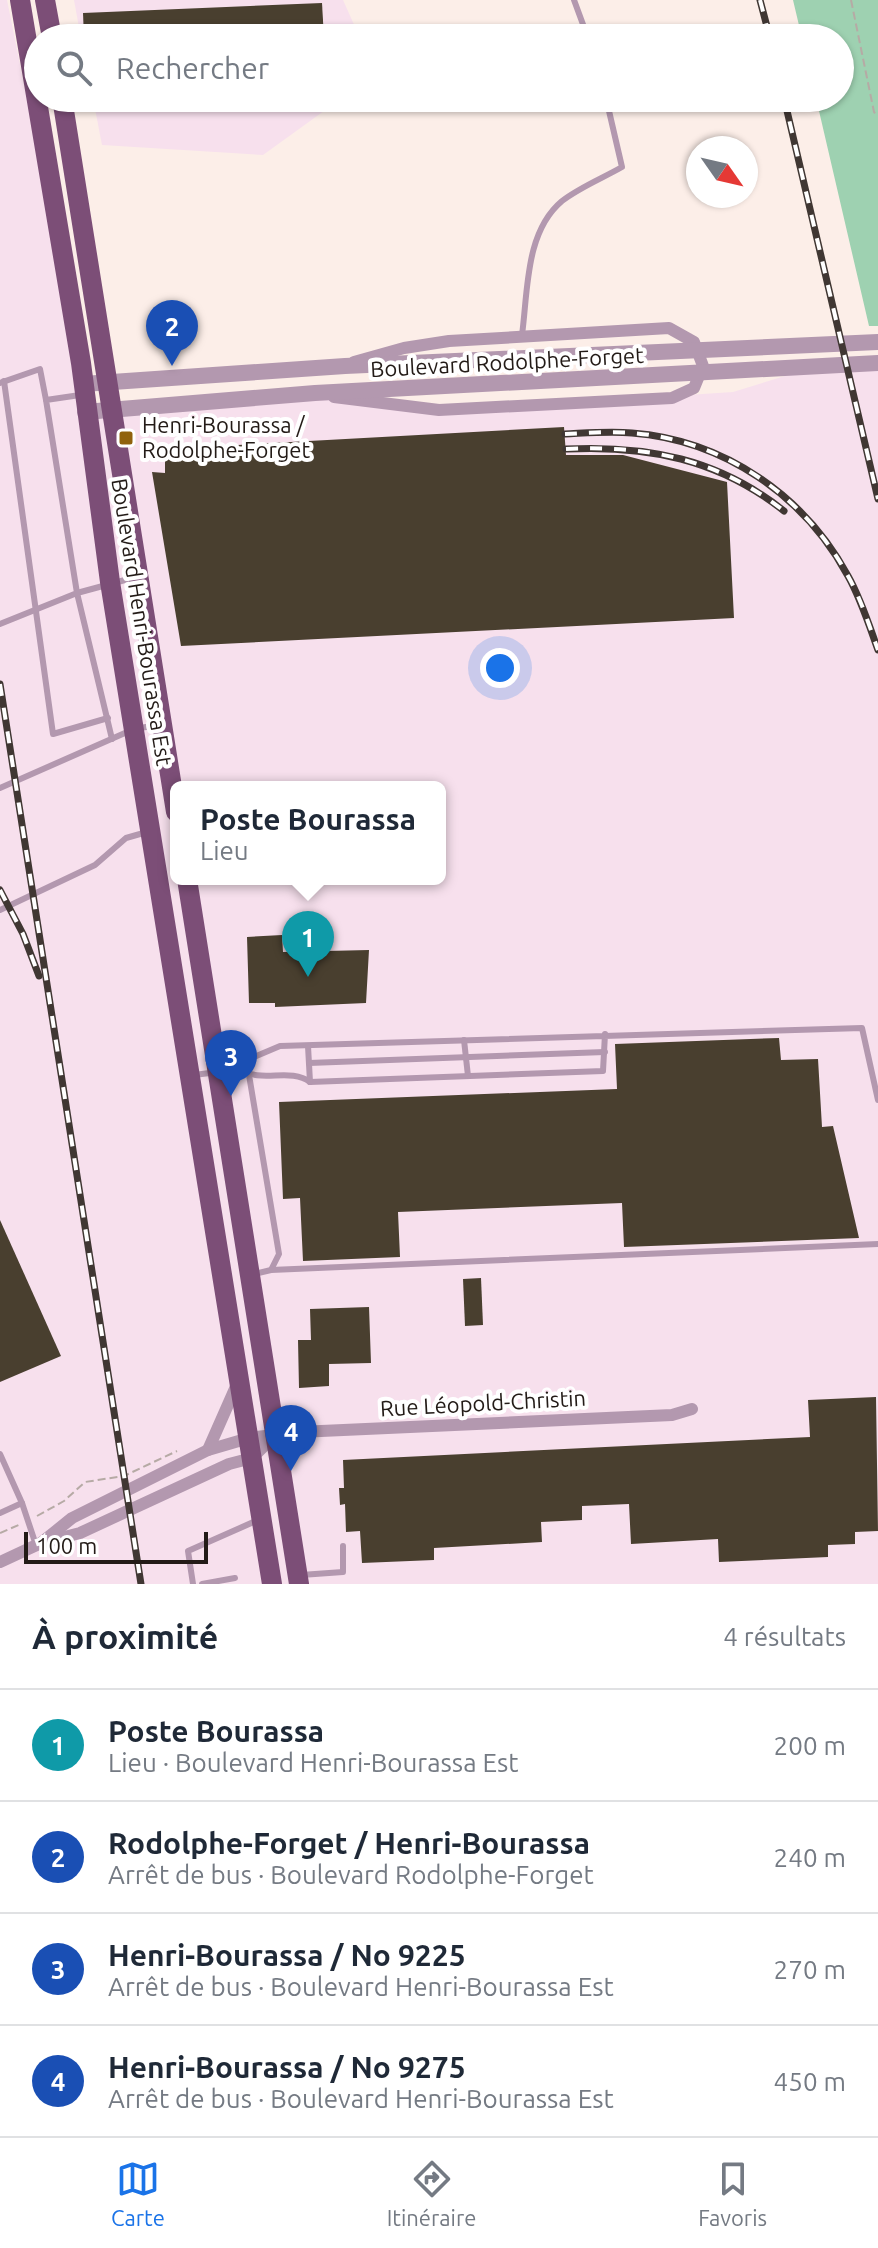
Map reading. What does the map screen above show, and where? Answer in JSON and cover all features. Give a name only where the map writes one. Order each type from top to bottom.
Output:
[{"type":"main road","name":"Boulevard Henri-Bourassa Est","points":[[20,0],[24,25]]},
{"type":"main road","points":[[45,0],[49,24]]},
{"type":"main road","name":"Boulevard Henri-Bourassa Est","points":[[38,112],[110,582],[239,1379],[261,1443],[298,1580]]},
{"type":"main road","name":"Boulevard Henri-Bourassa Est","points":[[64,112],[171,781]]},
{"type":"main road","name":"Boulevard Henri-Bourassa Est","points":[[188,885],[250,1275],[261,1443],[262,1519],[272,1584]]},
{"type":"street","name":"Boulevard Rodolphe-Forget","points":[[315,393],[439,410],[682,396],[694,388],[703,366],[694,342],[684,333],[669,328],[522,336],[404,348],[345,366]]},
{"type":"street","name":"Boulevard Rodolphe-Forget","points":[[84,397],[108,382],[345,366],[878,342]]},
{"type":"street","name":"Boulevard Rodolphe-Forget","points":[[84,397],[112,410],[315,393],[878,363]]},
{"type":"street","points":[[208,1450],[239,1379]]},
{"type":"street","name":"Rue Léopold-Christin","points":[[261,1443],[672,1415],[692,1409]]},
{"type":"street","points":[[39,1544],[72,1518],[208,1450],[261,1443]]},
{"type":"street","points":[[0,1562],[39,1544],[80,1533],[229,1464],[261,1443]]},
{"type":"lane","points":[[574,0],[583,24]]},
{"type":"lane","points":[[522,336],[535,241],[545,220],[562,201],[622,167],[609,112]]},
{"type":"lane","points":[[108,718],[53,734],[38,607],[2,382],[40,369],[77,593],[108,718],[112,739]]},
{"type":"lane","points":[[46,400],[84,397]]},
{"type":"lane","points":[[0,624],[77,593],[136,577]]},
{"type":"lane","points":[[0,788],[134,729],[161,724]]},
{"type":"lane","points":[[0,910],[95,865],[126,838],[151,831]]},
{"type":"lane","points":[[241,1069],[247,1060],[280,1046],[862,1028],[878,1100]]},
{"type":"lane","points":[[190,1076],[241,1069],[249,1075],[302,1076],[310,1082],[603,1071],[605,1034]]},
{"type":"lane","points":[[464,1040],[468,1076]]},
{"type":"lane","points":[[308,1046],[310,1082]]},
{"type":"lane","points":[[309,1063],[605,1052]]},
{"type":"lane","points":[[249,1075],[279,1254],[271,1270]]},
{"type":"lane","points":[[250,1275],[271,1270],[878,1244]]},
{"type":"lane","points":[[0,1454],[39,1544]]},
{"type":"lane","points":[[0,1513],[22,1503]]},
{"type":"lane","points":[[193,1584],[188,1551],[262,1519]]},
{"type":"lane","points":[[298,1580],[343,1572],[343,1546]]},
{"type":"lane","points":[[202,1584],[235,1578]]},
{"type":"path","points":[[851,0],[874,112],[878,116]]},
{"type":"path","points":[[34,1517],[64,1501],[85,1482],[124,1476],[187,1446]]},
{"type":"path","points":[[0,1533],[21,1524]]},
{"type":"shaded area","points":[[0,0],[7,0],[24,84],[24,112],[30,112],[78,350],[85,412],[315,393],[459,410],[733,392],[811,368],[878,362],[878,1584],[0,1584]]},
{"type":"shaded area","points":[[74,0],[343,0],[354,24],[78,24]]},
{"type":"shaded area","points":[[96,112],[323,112],[263,155],[102,145]]},
{"type":"green space","points":[[793,0],[878,0],[878,326],[869,326],[819,112],[854,112],[854,24],[799,24]]},
{"type":"building","points":[[322,3],[323,24],[83,24],[83,13]]},
{"type":"building","points":[[564,427],[566,455],[623,455],[727,482],[734,618],[181,646],[152,472],[165,473],[165,449]]},
{"type":"building","points":[[282,935],[283,952],[369,950],[366,1003],[275,1007],[275,1003],[249,1003],[247,937]]},
{"type":"building","points":[[779,1038],[781,1060],[818,1059],[822,1127],[833,1126],[859,1238],[624,1247],[622,1203],[398,1212],[400,1257],[303,1261],[300,1198],[283,1199],[279,1102],[617,1089],[615,1044]]},
{"type":"building","points":[[0,1220],[61,1356],[0,1382]]},
{"type":"building","points":[[481,1278],[483,1325],[465,1326],[463,1279]]},
{"type":"building","points":[[369,1307],[371,1363],[329,1364],[329,1386],[299,1388],[298,1340],[311,1340],[310,1309]]},
{"type":"building","points":[[876,1397],[878,1531],[855,1532],[855,1544],[828,1545],[828,1557],[719,1562],[718,1539],[631,1544],[629,1504],[582,1506],[582,1520],[541,1522],[542,1542],[434,1548],[434,1560],[362,1563],[360,1531],[346,1532],[345,1504],[340,1505],[339,1488],[344,1488],[343,1460],[810,1437],[808,1400]]},
{"type":"railway","points":[[760,0],[766,24]]},
{"type":"railway","points":[[787,112],[878,499]]},
{"type":"railway","points":[[565,434],[624,432],[666,438],[699,447],[758,477],[785,497],[830,547],[857,594],[878,650]]},
{"type":"railway","points":[[566,449],[625,450],[681,459],[734,479],[784,511]]},
{"type":"railway","points":[[0,684],[141,1584]]},
{"type":"railway","points":[[0,890],[23,934],[39,976]]},
{"type":"place","name":"Rodolphe-Forget / Henri-Bourassa","points":[[172,366]]},
{"type":"place","name":"Henri-Bourassa / Rodolphe-Forget","points":[[126,438]]},
{"type":"place","name":"Poste Bourassa","points":[[308,977]]},
{"type":"place","name":"Henri-Bourassa / No 9225","points":[[231,1096]]},
{"type":"place","name":"Henri-Bourassa / No 9275","points":[[291,1471]]}]
